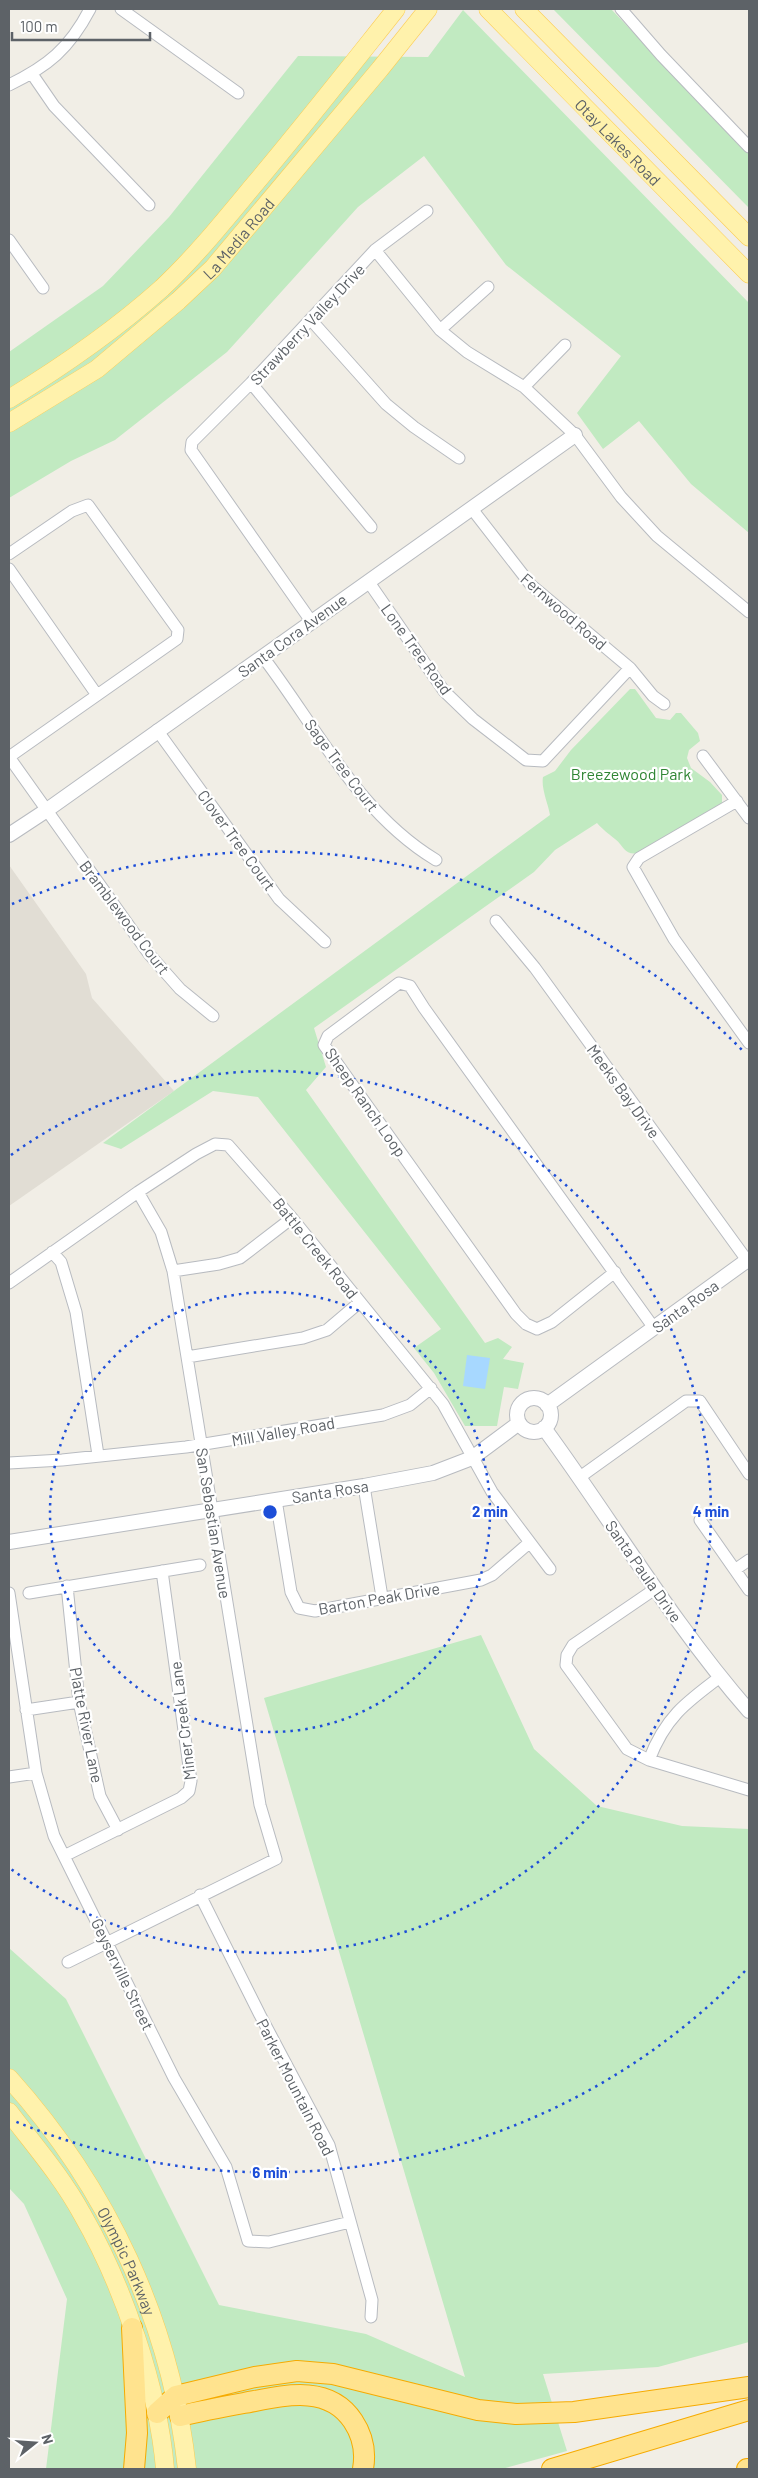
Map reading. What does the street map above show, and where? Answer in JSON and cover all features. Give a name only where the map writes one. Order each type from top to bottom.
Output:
[{"type":"highway","points":[[132,2328],[137,2433],[134,2469]]},
{"type":"highway","points":[[157,2413],[176,2396],[255,2376],[309,2371],[345,2377],[478,2410],[535,2414],[574,2412],[749,2387]]},
{"type":"highway","points":[[180,2416],[284,2396],[304,2394],[321,2397],[341,2408],[356,2425],[363,2446],[363,2469]]},
{"type":"highway","points":[[552,2469],[749,2410]]},
{"type":"main road","name":"La Media Road","points":[[9,399],[52,373],[122,322],[202,248],[396,9]]},
{"type":"main road","name":"La Media Road","points":[[9,424],[97,369],[178,301],[212,268],[380,69],[428,9]]},
{"type":"main road","name":"Otay Lakes Road","points":[[488,9],[749,274]]},
{"type":"main road","name":"Otay Lakes Road","points":[[524,9],[749,237]]},
{"type":"main road","name":"Olympic Parkway","points":[[9,2078],[68,2151],[99,2200],[125,2249],[144,2293],[176,2396],[187,2469]]},
{"type":"main road","name":"Olympic Parkway","points":[[9,2112],[82,2213],[110,2271],[132,2328],[157,2413],[165,2469]]},
{"type":"street","points":[[9,85],[32,74],[55,58],[74,37],[90,9]]},
{"type":"street","points":[[121,9],[238,93]]},
{"type":"street","points":[[621,9],[749,147]]},
{"type":"street","points":[[32,74],[54,106],[150,206]]},
{"type":"street","name":"Strawberry Valley Drive","points":[[311,621],[191,450],[192,442],[252,383],[375,250],[427,211]]},
{"type":"street","points":[[9,240],[43,288]]},
{"type":"street","points":[[375,250],[440,330],[467,352],[524,387],[575,435],[621,497],[657,536],[749,612]]},
{"type":"street","points":[[440,330],[488,287]]},
{"type":"street","points":[[311,320],[386,404],[414,427],[459,458]]},
{"type":"street","points":[[524,387],[565,345]]},
{"type":"street","points":[[252,383],[371,527]]},
{"type":"street","name":"Santa Cora Avenue","points":[[9,835],[47,810],[575,435]]},
{"type":"street","points":[[9,554],[72,511],[88,505],[178,630],[177,639],[9,757]]},
{"type":"street","name":"Fernwood Road","points":[[472,509],[531,586],[630,668],[653,696],[664,704]]},
{"type":"street","points":[[9,569],[97,695]]},
{"type":"street","name":"Lone Tree Road","points":[[368,581],[444,690],[474,719],[526,760],[544,761],[630,668]]},
{"type":"street","name":"Sage Tree Court","points":[[263,657],[367,802],[396,832],[436,860]]},
{"type":"street","name":"Clover Tree Court","points":[[158,730],[279,899],[325,942]]},
{"type":"street","points":[[703,756],[749,818]]},
{"type":"street","name":"Bramblewood Court","points":[[9,757],[150,954],[180,989],[212,1016]]},
{"type":"street","points":[[737,801],[639,858],[634,867],[674,939],[749,1043]]},
{"type":"street","name":"Meeks Bay Drive","points":[[496,921],[535,968],[749,1261]]},
{"type":"street","name":"Sheep Ranch Loop","points":[[616,1272],[552,1322],[537,1329],[526,1324],[516,1314],[324,1045],[328,1036],[399,983],[410,986],[616,1272],[654,1328]]},
{"type":"street","name":"Battle Creek Road","points":[[9,1283],[138,1192],[196,1154],[215,1144],[224,1143],[239,1157],[292,1218],[431,1388],[454,1422],[492,1492],[550,1569]]},
{"type":"street","name":"San Sebastian Avenue","points":[[138,1192],[161,1232],[173,1271],[260,1805],[276,1859],[200,1895]]},
{"type":"street","points":[[173,1271],[215,1265],[240,1258],[292,1218]]},
{"type":"street","points":[[52,1252],[61,1262],[76,1312],[98,1456]]},
{"type":"street","name":"Santa Rosa","points":[[547,1405],[749,1261]]},
{"type":"street","points":[[187,1357],[303,1338],[319,1333],[327,1330],[360,1302]]},
{"type":"street","name":"Mill Valley Road","points":[[9,1463],[62,1460],[202,1445],[383,1415],[410,1405],[431,1388]]},
{"type":"street","points":[[534,1398],[547,1405],[550,1415],[544,1428],[533,1432],[519,1424],[518,1408],[524,1400],[534,1398]]},
{"type":"street","points":[[580,1477],[689,1400],[700,1401],[749,1474]]},
{"type":"street","name":"Santa Rosa","points":[[9,1542],[364,1486],[433,1473],[472,1458],[519,1424]]},
{"type":"street","name":"Santa Paula Drive","points":[[544,1428],[580,1477],[655,1589],[720,1678],[749,1711]]},
{"type":"street","points":[[364,1486],[382,1597]]},
{"type":"street","name":"Barton Peak Drive","points":[[276,1500],[291,1592],[298,1608],[315,1611],[481,1580],[492,1575],[529,1543]]},
{"type":"street","points":[[700,1520],[749,1590]]},
{"type":"street","points":[[736,1570],[749,1560]]},
{"type":"street","points":[[29,1593],[200,1565]]},
{"type":"street","name":"Miner Creek Lane","points":[[64,1856],[181,1798],[189,1791],[191,1781],[162,1571]]},
{"type":"street","name":"Platte River Lane","points":[[67,1586],[79,1702],[100,1796],[118,1830]]},
{"type":"street","points":[[655,1589],[574,1646],[567,1655],[566,1665],[627,1749],[649,1760],[749,1790]]},
{"type":"street","name":"Geyserville Street","points":[[9,1593],[12,1633],[36,1773],[54,1836],[174,2078],[226,2167],[248,2241],[269,2242],[350,2222]]},
{"type":"street","points":[[649,1760],[666,1726],[679,1710],[720,1678]]},
{"type":"street","points":[[26,1710],[79,1702]]},
{"type":"street","points":[[9,1777],[36,1773]]},
{"type":"street","points":[[68,1962],[200,1895]]},
{"type":"street","name":"Parker Mountain Road","points":[[200,1895],[255,2006],[330,2145],[372,2300],[372,2317]]},
{"type":"shaded area","points":[[9,865],[86,974],[92,998],[174,1091],[9,1206]]},
{"type":"green space","points":[[553,9],[611,9],[749,154],[749,208]]},
{"type":"green space","points":[[463,10],[749,303],[749,533],[691,484],[639,421],[603,449],[577,413],[621,356],[506,265],[424,156],[358,207],[227,352],[115,440],[71,461],[9,498],[9,352],[103,286],[169,217],[298,56],[428,57]]},
{"type":"green space","name":"Breezewood Park","points":[[630,689],[635,689],[656,718],[670,720],[676,713],[681,713],[698,733],[700,741],[689,750],[687,758],[691,768],[710,782],[722,795],[722,804],[640,853],[635,854],[625,850],[597,823],[555,850],[534,872],[314,1028],[326,1067],[306,1090],[485,1343],[498,1338],[512,1347],[503,1359],[524,1363],[518,1389],[504,1387],[497,1426],[465,1426],[434,1373],[414,1348],[441,1329],[258,1097],[213,1091],[121,1149],[103,1143],[550,815],[544,791],[543,777],[555,771],[571,750]]},
{"type":"green space","points":[[481,1635],[534,1749],[597,1806],[682,1826],[749,1829],[749,2342],[658,2367],[543,2374],[567,2451],[502,2469],[46,2469],[67,2299],[24,2204],[9,2188],[9,1948],[66,1999],[219,2305],[366,2334],[465,2377],[264,1698]]},
{"type":"water","points":[[467,1355],[490,1358],[485,1389],[463,1386]]}]
